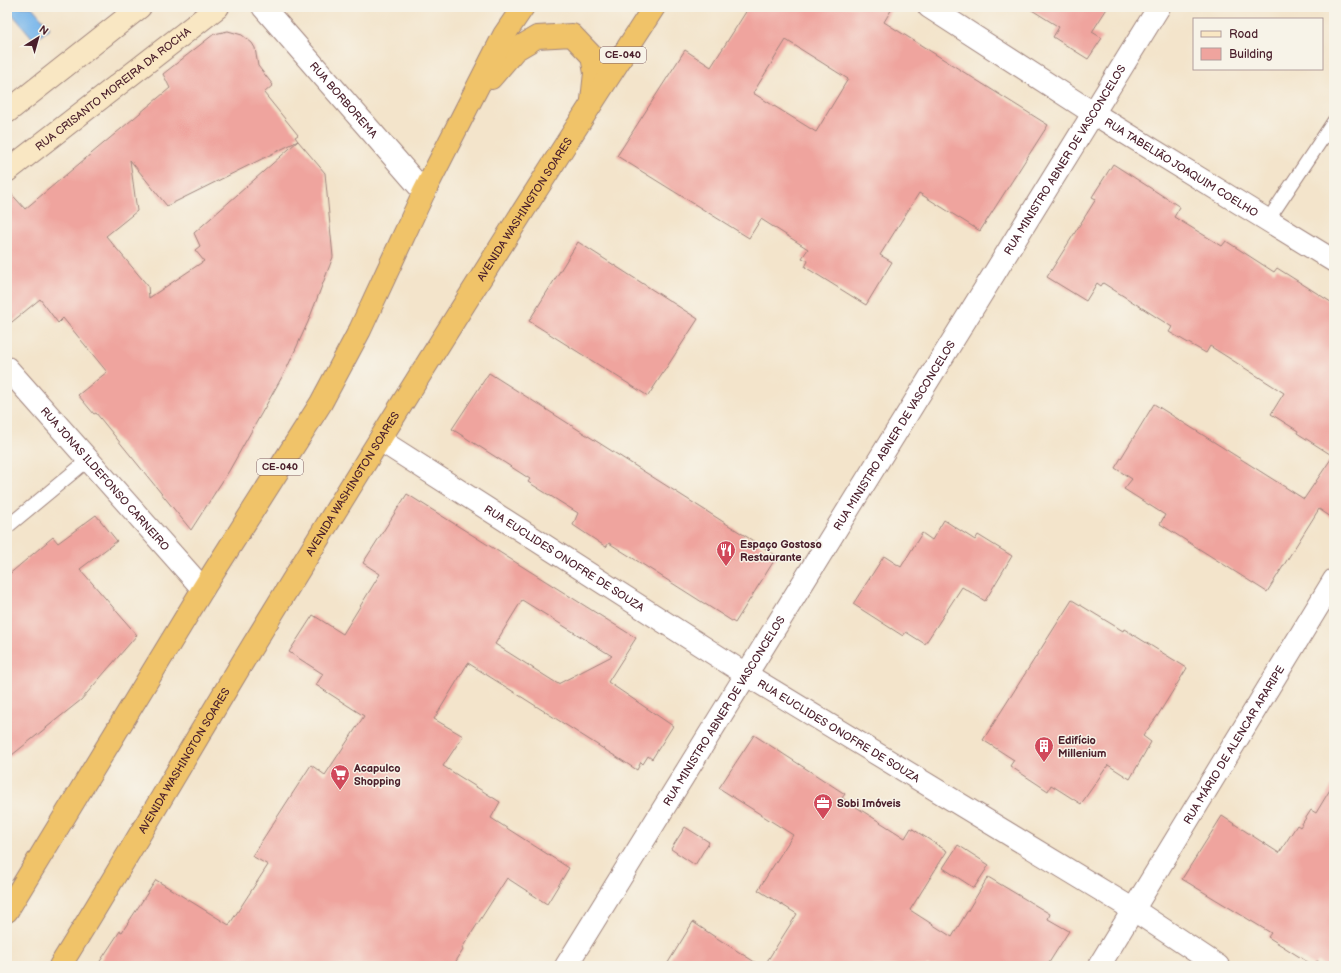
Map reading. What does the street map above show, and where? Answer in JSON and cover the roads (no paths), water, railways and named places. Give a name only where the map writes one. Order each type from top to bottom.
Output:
[{"type":"highway","name":"CE-040","points":[[7,910],[203,589],[321,403],[360,330],[424,192],[470,100],[504,35],[522,7]]},
{"type":"highway","name":"AVENIDA WASHINGTON SOARES","points":[[60,966],[127,858],[251,648],[591,104],[654,7]]},
{"type":"highway","points":[[470,100],[515,50],[537,37],[572,35],[592,56],[595,73],[591,104]]},
{"type":"main road","points":[[7,112],[140,7]]},
{"type":"main road","name":"RUA CRISANTO MOREIRA DA ROCHA","points":[[7,171],[218,7]]},
{"type":"street","name":"RUA BORBOREMA","points":[[263,7],[424,192]]},
{"type":"street","name":"RUA TABELIÃO JOAQUIM COELHO","points":[[929,7],[1093,113],[1334,261]]},
{"type":"street","name":"RUA MINISTRO ABNER DE VASCONCELOS","points":[[566,966],[1158,7]]},
{"type":"street","name":"RUA JONAS ILDEFONSO CARNEIRO","points":[[7,368],[203,589]]},
{"type":"street","name":"RUA EUCLIDES ONOFRE DE SOUZA","points":[[380,440],[747,675],[1134,910],[1218,966]]},
{"type":"street","name":"RUA MÁRIO DE ALENCAR ARARIPE","points":[[1098,966],[1134,910],[1334,580]]},
{"type":"lane","points":[[1268,220],[1334,121]]},
{"type":"lane","points":[[7,527],[88,460]]},
{"type":"water","points":[[11,7],[32,7],[50,28],[35,41],[8,9]]},
{"type":"place","name":"Espaço Gostoso Restaurante","points":[[726,567]]},
{"type":"place","name":"Edifício Millenium","points":[[1044,763]]},
{"type":"place","name":"Acapulco Shopping","points":[[340,791]]},
{"type":"place","name":"Sobi Imóveis","points":[[823,820]]}]
